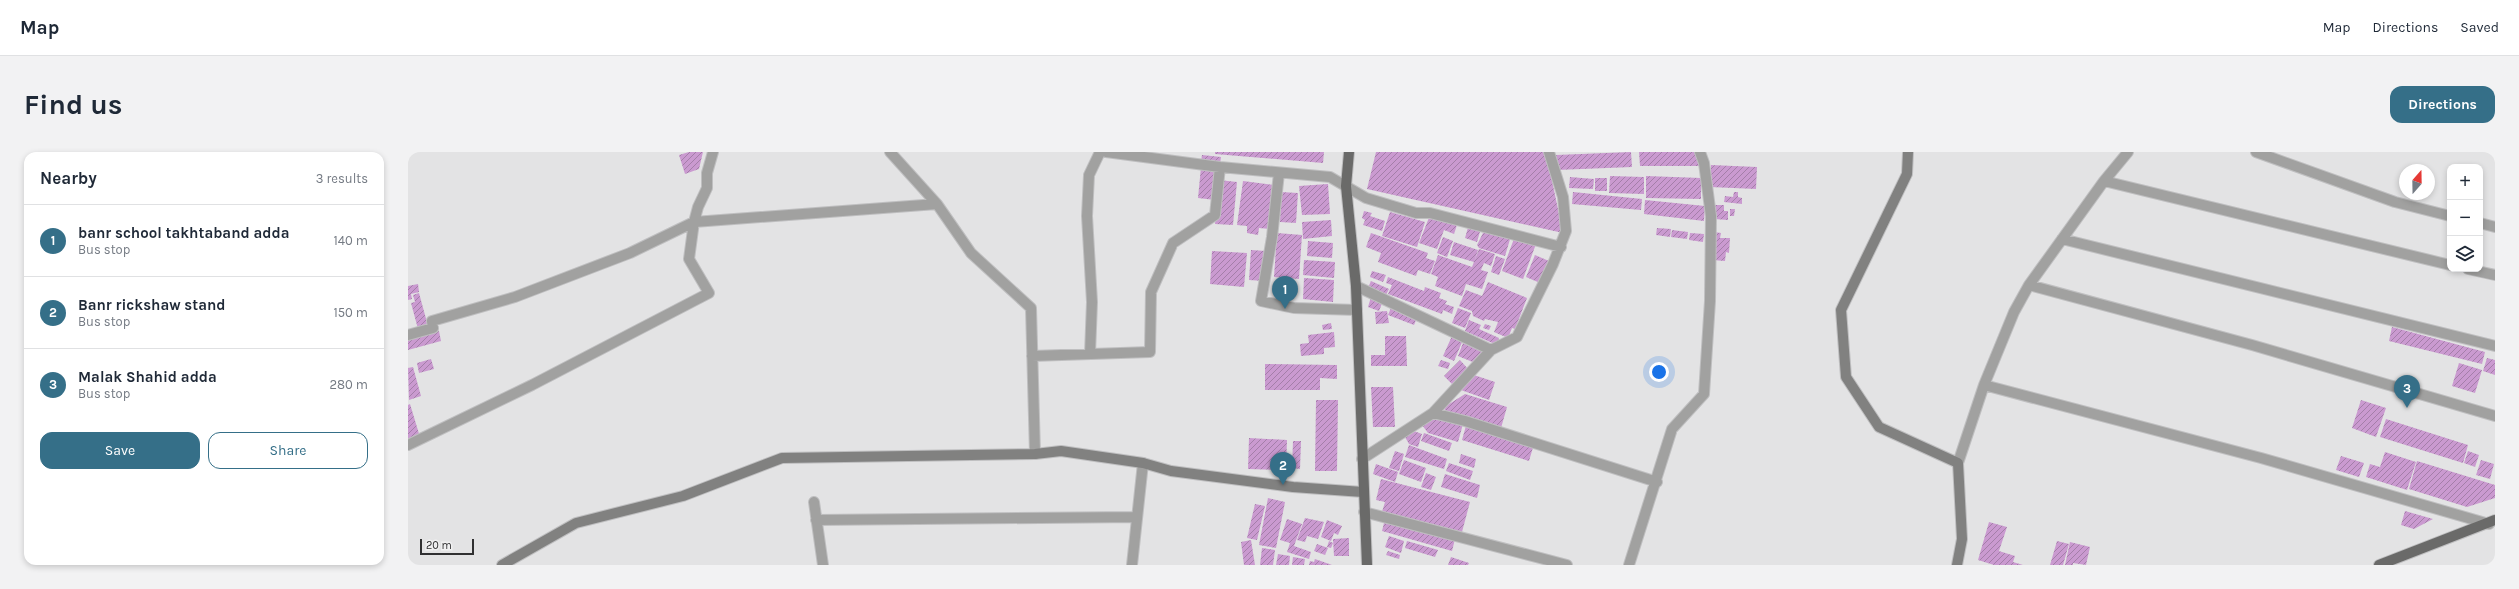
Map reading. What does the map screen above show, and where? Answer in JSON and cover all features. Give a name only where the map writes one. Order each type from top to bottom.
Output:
[{"type":"main road","points":[[1349,152],[1346,186],[1356,286],[1367,565]]},
{"type":"main road","points":[[1908,152],[1907,174],[1841,310],[1846,377],[1879,427],[1958,463],[1962,539],[1957,565]]},
{"type":"main road","points":[[502,565],[576,524],[683,496],[782,458],[1035,454],[1060,451],[1142,463],[1171,472],[1293,487],[1364,492]]},
{"type":"main road","points":[[2379,565],[2492,522]]},
{"type":"street","points":[[408,444],[532,385],[709,293],[689,259],[694,222],[698,207],[708,188],[707,173],[713,152]]},
{"type":"street","points":[[890,152],[937,204],[971,253],[1031,308],[1035,454]]},
{"type":"street","points":[[1090,354],[1092,302],[1087,209],[1089,175],[1100,152]]},
{"type":"street","points":[[1106,152],[1220,167],[1330,177],[1366,198],[1416,214],[1430,213],[1561,247]]},
{"type":"street","points":[[1362,459],[1433,414],[1491,350],[1517,337],[1561,247],[1566,231],[1563,196],[1549,152]]},
{"type":"street","points":[[1629,565],[1657,482],[1672,429],[1704,394],[1710,301],[1711,216],[1704,163],[1700,152]]},
{"type":"street","points":[[1958,463],[1984,384],[2014,312],[2029,285],[2104,181],[2128,152]]},
{"type":"street","points":[[2256,152],[2395,202],[2447,215]]},
{"type":"street","points":[[1032,356],[1150,352],[1151,292],[1174,243],[1215,215],[1220,167]]},
{"type":"street","points":[[1278,173],[1272,237],[1261,301],[1294,308],[1357,310]]},
{"type":"street","points":[[2104,181],[2447,263]]},
{"type":"street","points":[[408,336],[433,328],[432,321],[515,297],[630,252],[694,222],[937,204]]},
{"type":"street","points":[[2483,224],[2495,227]]},
{"type":"street","points":[[2062,239],[2495,346]]},
{"type":"street","points":[[2480,272],[2495,276]]},
{"type":"street","points":[[2029,285],[2252,345],[2495,416]]},
{"type":"street","points":[[1356,286],[1491,350]]},
{"type":"street","points":[[1984,384],[2261,458],[2492,522]]},
{"type":"street","points":[[1433,414],[1465,421],[1657,482]]},
{"type":"street","points":[[1132,565],[1142,463]]},
{"type":"street","points":[[814,502],[823,565]]},
{"type":"street","points":[[1364,512],[1567,565]]},
{"type":"street","points":[[816,520],[1136,517]]},
{"type":"building","points":[[689,152],[703,152],[699,169],[685,174],[679,155]]},
{"type":"building","points":[[1215,152],[1324,152],[1323,163],[1215,154]]},
{"type":"building","points":[[1376,152],[1546,152],[1563,233],[1367,189]]},
{"type":"building","points":[[1631,152],[1632,167],[1557,170],[1556,155]]},
{"type":"building","points":[[1639,152],[1696,152],[1701,166],[1640,166]]},
{"type":"building","points":[[1202,155],[1221,157],[1220,164],[1201,162]]},
{"type":"building","points":[[1711,165],[1757,167],[1756,189],[1710,187]]},
{"type":"building","points":[[1201,167],[1218,169],[1215,200],[1198,198]]},
{"type":"building","points":[[1610,176],[1644,177],[1644,194],[1609,193]]},
{"type":"building","points":[[1646,176],[1701,178],[1701,199],[1646,198]]},
{"type":"building","points":[[1570,177],[1594,179],[1593,189],[1569,188]]},
{"type":"building","points":[[1595,178],[1607,178],[1607,191],[1595,191]]},
{"type":"building","points":[[1219,180],[1237,182],[1233,225],[1215,224]]},
{"type":"building","points":[[1243,181],[1275,185],[1270,229],[1259,228],[1258,235],[1247,233],[1247,226],[1237,225]]},
{"type":"building","points":[[1328,184],[1330,214],[1302,215],[1299,186]]},
{"type":"building","points":[[1281,192],[1298,193],[1296,223],[1280,222]]},
{"type":"building","points":[[1573,192],[1642,199],[1641,210],[1572,204]]},
{"type":"building","points":[[1734,192],[1738,192],[1738,197],[1742,198],[1742,204],[1724,202],[1725,196],[1733,197]]},
{"type":"building","points":[[1645,200],[1705,206],[1704,221],[1644,214]]},
{"type":"building","points":[[1714,205],[1724,205],[1724,211],[1728,211],[1728,220],[1714,219]]},
{"type":"building","points":[[1730,209],[1735,209],[1734,216],[1730,216]]},
{"type":"building","points":[[1364,211],[1372,213],[1370,216],[1385,221],[1382,231],[1363,225],[1365,220],[1362,218]]},
{"type":"building","points":[[1390,212],[1425,222],[1417,247],[1382,236]]},
{"type":"building","points":[[1430,215],[1457,225],[1454,234],[1444,230],[1437,249],[1419,243]]},
{"type":"building","points":[[1331,220],[1332,236],[1303,239],[1302,222]]},
{"type":"building","points":[[1469,224],[1481,228],[1477,242],[1465,238]]},
{"type":"building","points":[[1657,228],[1671,229],[1670,237],[1656,235]]},
{"type":"building","points":[[1485,229],[1511,236],[1505,256],[1479,248],[1477,245]]},
{"type":"building","points":[[1672,230],[1688,232],[1687,239],[1671,237]]},
{"type":"building","points":[[1714,232],[1721,233],[1720,238],[1730,238],[1729,253],[1726,252],[1725,261],[1712,260]]},
{"type":"building","points":[[1277,233],[1302,235],[1299,279],[1274,277]]},
{"type":"building","points":[[1371,233],[1428,253],[1426,258],[1435,261],[1430,274],[1418,270],[1416,276],[1378,262],[1381,253],[1366,247]]},
{"type":"building","points":[[1690,233],[1704,234],[1703,242],[1689,240]]},
{"type":"building","points":[[1515,236],[1536,244],[1523,279],[1502,271]]},
{"type":"building","points":[[1443,237],[1453,241],[1447,257],[1437,253]]},
{"type":"building","points":[[1308,241],[1333,243],[1332,258],[1307,256]]},
{"type":"building","points":[[1454,242],[1478,250],[1474,262],[1450,255]]},
{"type":"building","points":[[1479,249],[1495,254],[1491,266],[1484,263],[1481,270],[1488,272],[1482,289],[1466,284],[1462,296],[1435,286],[1438,277],[1431,274],[1438,255],[1472,267]]},
{"type":"building","points":[[1251,250],[1266,251],[1264,281],[1249,280]]},
{"type":"building","points":[[1212,251],[1247,253],[1244,287],[1210,284]]},
{"type":"building","points":[[1535,255],[1549,261],[1540,283],[1526,277]]},
{"type":"building","points":[[1496,256],[1505,259],[1499,275],[1491,272]]},
{"type":"building","points":[[1304,260],[1335,262],[1334,278],[1303,275]]},
{"type":"building","points":[[1372,271],[1386,275],[1383,282],[1370,277]]},
{"type":"building","points":[[1388,277],[1424,291],[1425,287],[1441,293],[1439,298],[1447,301],[1445,304],[1454,307],[1452,314],[1443,310],[1442,314],[1388,294],[1392,285],[1386,283]]},
{"type":"building","points":[[1304,278],[1334,280],[1333,302],[1303,299]]},
{"type":"building","points":[[1371,281],[1389,289],[1385,297],[1367,290]]},
{"type":"building","points":[[1488,282],[1527,298],[1515,329],[1512,328],[1508,338],[1494,332],[1498,322],[1485,319],[1484,321],[1473,316],[1472,311],[1459,306],[1466,290],[1482,296]]},
{"type":"building","points":[[418,284],[419,292],[411,294],[412,299],[408,300],[408,286]]},
{"type":"building","points":[[419,293],[428,326],[418,329],[411,303],[415,302],[413,295]]},
{"type":"building","points":[[1371,297],[1383,301],[1379,311],[1368,307]]},
{"type":"building","points":[[1391,308],[1417,318],[1414,325],[1388,315]]},
{"type":"building","points":[[1458,308],[1471,313],[1465,328],[1452,323]]},
{"type":"building","points":[[1387,311],[1389,323],[1376,324],[1375,312]]},
{"type":"building","points":[[1469,320],[1481,325],[1479,329],[1499,338],[1497,345],[1465,331]]},
{"type":"building","points":[[1331,323],[1332,329],[1323,330],[1322,325]]},
{"type":"building","points":[[1485,324],[1491,326],[1489,330],[1483,328]]},
{"type":"building","points":[[2392,327],[2485,352],[2482,364],[2389,341]]},
{"type":"building","points":[[439,331],[441,341],[408,350],[408,339]]},
{"type":"building","points":[[1334,332],[1335,347],[1324,348],[1324,354],[1301,356],[1300,344],[1309,343],[1308,335]]},
{"type":"building","points":[[1385,336],[1406,336],[1407,366],[1371,366],[1371,355],[1385,355]]},
{"type":"building","points":[[1452,336],[1463,340],[1454,361],[1443,356]]},
{"type":"building","points":[[1463,343],[1485,351],[1475,363],[1458,356]]},
{"type":"building","points":[[2487,358],[2495,360],[2495,375],[2483,371]]},
{"type":"building","points":[[431,359],[434,369],[419,373],[417,363]]},
{"type":"building","points":[[1441,360],[1450,363],[1448,369],[1438,366]]},
{"type":"building","points":[[1460,360],[1468,369],[1452,384],[1444,376]]},
{"type":"building","points":[[2459,363],[2482,370],[2475,393],[2452,386]]},
{"type":"building","points":[[1265,364],[1337,365],[1337,379],[1320,378],[1320,390],[1265,390]]},
{"type":"building","points":[[413,367],[421,396],[409,400],[408,368]]},
{"type":"building","points":[[1474,375],[1495,382],[1489,400],[1461,390]]},
{"type":"building","points":[[1371,387],[1393,387],[1395,427],[1373,427]]},
{"type":"building","points":[[1465,394],[1507,407],[1501,428],[1444,411],[1446,406]]},
{"type":"building","points":[[1316,400],[1338,400],[1337,471],[1315,471]]},
{"type":"building","points":[[2361,400],[2386,408],[2376,437],[2352,428]]},
{"type":"building","points":[[410,404],[420,437],[408,440],[408,405]]},
{"type":"building","points":[[1433,416],[1463,424],[1458,442],[1428,433],[1422,425]]},
{"type":"building","points":[[2386,419],[2468,445],[2463,463],[2380,437]]},
{"type":"building","points":[[1467,422],[1534,444],[1529,461],[1462,440]]},
{"type":"building","points":[[1414,431],[1422,434],[1418,447],[1409,444],[1405,437]]},
{"type":"building","points":[[1424,433],[1452,443],[1449,451],[1421,441]]},
{"type":"building","points":[[1249,438],[1287,440],[1286,470],[1248,469]]},
{"type":"building","points":[[1293,441],[1301,441],[1300,469],[1292,468]]},
{"type":"building","points":[[1409,445],[1447,459],[1444,469],[1405,457]]},
{"type":"building","points":[[1395,451],[1404,454],[1399,471],[1389,468]]},
{"type":"building","points":[[2468,451],[2479,455],[2475,467],[2464,463]]},
{"type":"building","points":[[2385,452],[2416,462],[2407,490],[2366,477],[2370,464],[2380,467]]},
{"type":"building","points":[[1461,454],[1476,459],[1474,468],[1459,463]]},
{"type":"building","points":[[2341,456],[2364,463],[2359,477],[2336,470]]},
{"type":"building","points":[[1404,460],[1426,468],[1421,482],[1399,474]]},
{"type":"building","points":[[2481,460],[2494,464],[2490,479],[2476,475]]},
{"type":"building","points":[[2417,461],[2495,485],[2495,498],[2467,507],[2409,489]]},
{"type":"building","points":[[1449,463],[1473,471],[1470,480],[1446,471]]},
{"type":"building","points":[[1376,464],[1398,472],[1395,482],[1373,474]]},
{"type":"building","points":[[1426,473],[1436,477],[1431,490],[1421,487]]},
{"type":"building","points":[[1445,474],[1480,485],[1477,498],[1441,487]]},
{"type":"building","points":[[1381,479],[1470,502],[1462,532],[1382,512],[1385,502],[1376,500]]},
{"type":"building","points":[[1268,498],[1285,502],[1276,548],[1259,545]]},
{"type":"building","points":[[1255,504],[1265,506],[1257,540],[1247,538]]},
{"type":"building","points":[[2405,511],[2433,519],[2414,529],[2401,525]]},
{"type":"building","points":[[1305,518],[1324,522],[1318,539],[1307,536],[1305,542],[1297,540]]},
{"type":"building","points":[[1287,519],[1302,524],[1294,546],[1311,552],[1309,559],[1287,552],[1290,543],[1280,540]]},
{"type":"building","points":[[1385,519],[1455,539],[1452,551],[1382,531]]},
{"type":"building","points":[[1327,520],[1342,526],[1338,535],[1334,533],[1331,541],[1321,537]]},
{"type":"building","points":[[1989,522],[2007,527],[1999,551],[2015,556],[2013,562],[2023,565],[1994,565],[1978,560]]},
{"type":"building","points":[[1389,536],[1404,541],[1401,553],[1385,547]]},
{"type":"building","points":[[1349,538],[1349,556],[1334,556],[1333,539]]},
{"type":"building","points":[[1251,540],[1255,565],[1244,565],[1241,542]]},
{"type":"building","points":[[1329,541],[1333,543],[1331,548],[1327,547]]},
{"type":"building","points":[[1407,541],[1438,550],[1435,557],[1405,548]]},
{"type":"building","points":[[2057,541],[2069,544],[2063,565],[2050,565]]},
{"type":"building","points":[[2070,542],[2090,547],[2086,565],[2073,563],[2073,565],[2065,565]]},
{"type":"building","points":[[1317,544],[1328,548],[1325,555],[1314,551]]},
{"type":"building","points":[[1262,548],[1275,550],[1273,565],[1260,565]]},
{"type":"building","points":[[1388,551],[1400,555],[1399,559],[1386,555]]},
{"type":"building","points":[[1278,554],[1290,556],[1289,565],[1276,565]]},
{"type":"building","points":[[1293,557],[1305,559],[1304,565],[1292,565]]},
{"type":"building","points":[[1451,557],[1469,563],[1468,565],[1448,565]]},
{"type":"building","points":[[1315,559],[1332,565],[1309,565],[1310,561],[1314,562]]},
{"type":"place","name":"banr school takhtaband adda","points":[[1285,309]]},
{"type":"place","name":"Malak Shahid adda","points":[[2407,408]]},
{"type":"place","name":"Banr rickshaw stand","points":[[1283,485]]}]
